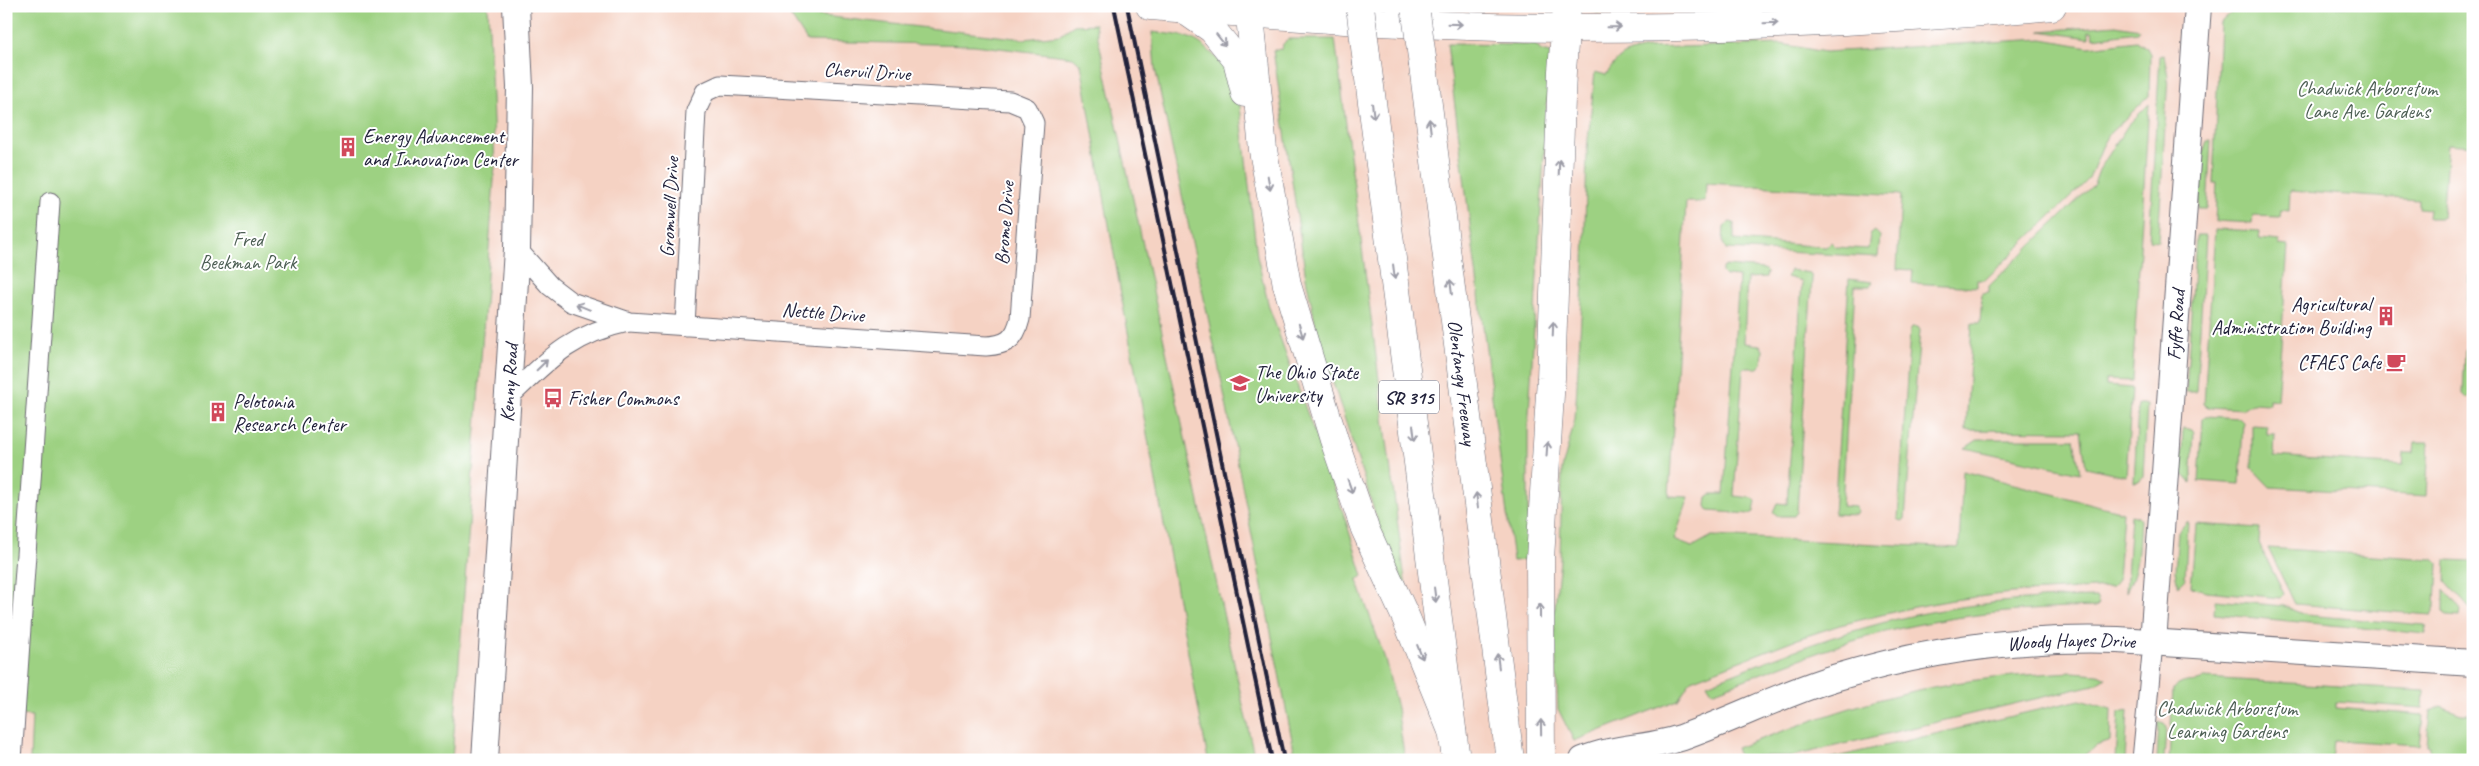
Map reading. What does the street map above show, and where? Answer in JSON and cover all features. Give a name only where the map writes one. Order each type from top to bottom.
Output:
[{"type":"main road","points":[[1150,6],[1183,9],[1249,10],[1376,21],[1566,17],[1918,18],[2052,6]]},
{"type":"main road","name":"SR 315","points":[[1360,6],[1456,760]]},
{"type":"main road","name":"Olentangy Freeway","points":[[1415,6],[1510,760]]},
{"type":"main road","points":[[1183,9],[1212,29],[1237,60],[1263,150]]},
{"type":"main road","points":[[1249,10],[1263,150],[1287,285],[1334,440],[1365,529],[1406,618],[1452,731]]},
{"type":"main road","points":[[1541,760],[1540,559],[1551,378],[1566,17]]},
{"type":"street","name":"Kenny Road","points":[[485,760],[517,249],[520,88],[516,6]]},
{"type":"street","name":"Fyffe Road","points":[[2153,643],[2198,6]]},
{"type":"street","name":"Chervil Drive","points":[[705,92],[720,85],[1010,101],[1027,108]]},
{"type":"street","name":"Gromwell Drive","points":[[685,326],[696,111],[705,92]]},
{"type":"street","name":"Brome Drive","points":[[1012,340],[1018,331],[1020,320],[1034,123],[1027,108]]},
{"type":"street","points":[[12,760],[50,202]]},
{"type":"street","name":"Nettle Drive","points":[[517,249],[550,286],[571,302],[629,322],[986,346],[1000,345],[1012,340]]},
{"type":"street","name":"Nettle Drive","points":[[507,399],[552,356],[576,339],[593,331],[629,322]]},
{"type":"street","name":"Woody Hayes Drive","points":[[1652,760],[1684,749],[1833,678],[1922,656],[2007,644],[2090,639],[2473,663]]},
{"type":"street","points":[[2142,760],[2153,643]]},
{"type":"street","name":"Woody Hayes Drive","points":[[1583,760],[1600,753],[1684,749]]},
{"type":"shaded area","name":"The Ohio State University","points":[[6,6],[2473,6],[2473,760],[6,760]]},
{"type":"green space","name":"Fred Beekman Park","points":[[6,6],[488,6],[495,166],[452,760],[30,760],[32,716],[6,714]]},
{"type":"green space","points":[[1586,6],[1680,6],[1675,11],[1598,13]]},
{"type":"green space","name":"Chadwick Arboretum Lane Ave. Gardens","points":[[2260,6],[2473,6],[2473,146],[2448,144],[2442,218],[2428,218],[2429,209],[2419,208],[2419,200],[2290,191],[2289,211],[2281,210],[2280,217],[2253,216],[2252,223],[2215,221],[2217,183],[2213,183],[2220,23],[2235,9]]},
{"type":"green space","points":[[788,12],[1024,39],[1059,35],[1074,25],[1095,24],[1255,760],[1208,760],[1122,300],[1081,64],[1073,57],[974,45],[807,41]]},
{"type":"green space","points":[[2116,25],[2139,29],[2137,32],[2093,38],[2092,31],[2089,31],[2089,38],[2040,31]]},
{"type":"green space","points":[[1152,32],[1189,38],[1203,45],[1218,60],[1227,55],[1237,80],[1257,256],[1269,307],[1344,515],[1363,576],[1357,580],[1385,659],[1397,708],[1405,760],[1296,760],[1222,383],[1155,68]]},
{"type":"green space","points":[[1288,39],[1335,39],[1406,588],[1384,541],[1318,336],[1306,278],[1273,50],[1282,49],[1283,44]]},
{"type":"green space","points":[[2042,39],[2089,47],[2137,41],[2147,48],[2150,54],[2149,96],[2110,133],[2089,179],[1985,280],[1977,280],[1977,287],[1912,283],[1913,270],[1897,269],[1901,195],[1706,183],[1705,202],[1686,202],[1669,496],[1689,497],[1674,540],[1692,547],[1712,536],[1959,548],[1963,471],[2123,512],[2118,580],[2112,587],[2011,593],[1953,600],[1914,607],[1840,625],[1794,640],[1691,680],[1678,700],[1574,741],[1558,709],[1554,616],[1560,560],[1562,469],[1575,419],[1584,266],[1587,150],[1595,72],[1606,75],[1623,56],[1648,48],[1781,44],[1825,52]]},
{"type":"green space","points":[[1447,44],[1536,45],[1541,51],[1550,53],[1528,430],[1528,560],[1513,561]]},
{"type":"green space","points":[[2164,55],[2168,76],[2158,241],[2149,240],[2160,56]]},
{"type":"green space","points":[[2149,104],[2132,381],[2106,380],[2106,386],[2132,388],[2126,476],[2086,467],[2081,431],[1966,430],[1972,323],[1980,323],[1982,293],[1989,292],[1989,286],[2094,184],[2099,170],[2128,125]]},
{"type":"green space","points":[[2207,141],[2211,141],[2207,208],[2198,208],[2201,157]]},
{"type":"green space","points":[[1730,222],[1734,223],[1734,240],[1826,247],[1831,242],[1836,247],[1868,249],[1870,235],[1875,231],[1880,236],[1878,257],[1726,249],[1723,243],[1724,226]]},
{"type":"green space","points":[[2215,229],[2260,231],[2259,239],[2279,241],[2279,245],[2288,246],[2277,400],[2269,399],[2269,404],[2252,403],[2243,409],[2208,407],[2204,404]]},
{"type":"green space","points":[[2196,236],[2206,236],[2196,392],[2186,392]]},
{"type":"green space","points":[[1726,266],[1764,269],[1767,272],[1766,277],[1747,278],[1744,343],[1760,345],[1763,350],[1762,364],[1758,368],[1743,368],[1734,496],[1753,498],[1756,501],[1754,512],[1750,514],[1709,511],[1706,506],[1707,497],[1711,494],[1724,494],[1739,277],[1725,276],[1722,273],[1722,268]]},
{"type":"green space","points":[[1790,270],[1810,273],[1812,279],[1797,512],[1794,516],[1778,516],[1773,512],[1777,503],[1787,504],[1802,281],[1787,277]]},
{"type":"green space","points":[[2473,271],[2472,325],[2467,320],[2469,276]]},
{"type":"green space","points":[[1849,279],[1873,282],[1870,286],[1855,286],[1842,506],[1856,507],[1858,513],[1856,515],[1834,514]]},
{"type":"green space","points":[[1912,327],[1918,327],[1920,330],[1905,519],[1902,521],[1898,519],[1910,330]]},
{"type":"green space","points":[[2470,344],[2473,345],[2473,394],[2468,399],[2463,394],[2465,350]]},
{"type":"green space","points":[[2138,405],[2147,405],[2143,476],[2139,481],[2134,482]]},
{"type":"green space","points":[[2206,416],[2239,418],[2243,422],[2240,484],[2199,481],[2203,419]]},
{"type":"green space","points":[[2252,425],[2267,426],[2267,434],[2275,434],[2274,456],[2403,465],[2404,453],[2414,453],[2415,442],[2429,442],[2426,496],[2270,487],[2252,468]]},
{"type":"green space","points":[[2183,428],[2192,430],[2194,433],[2191,483],[2181,472]]},
{"type":"green space","points":[[1979,439],[2074,439],[2080,473],[1965,448]]},
{"type":"green space","points":[[2131,515],[2138,517],[2140,520],[2139,539],[2136,566],[2126,592]]},
{"type":"green space","points":[[2188,521],[2185,579],[2178,586],[2175,571],[2178,531]]},
{"type":"green space","points":[[2196,524],[2260,528],[2259,544],[2284,594],[2281,598],[2206,591],[2191,587]]},
{"type":"green space","points":[[2268,548],[2432,559],[2438,563],[2436,605],[2431,615],[2295,604]]},
{"type":"green space","points":[[2446,560],[2473,561],[2473,612],[2445,581]]},
{"type":"green space","points":[[2444,589],[2461,610],[2460,617],[2447,616],[2444,612]]},
{"type":"green space","points":[[2096,597],[2099,604],[2096,607],[1984,614],[1901,628],[1833,647],[1712,692],[1707,684],[1809,645],[1899,619],[1983,604],[2039,599]]},
{"type":"green space","points":[[2215,600],[2284,606],[2306,615],[2425,625],[2426,634],[2214,614]]},
{"type":"green space","points":[[2072,672],[2098,674],[2106,678],[2094,685],[1793,756],[1739,756],[1736,748],[1846,709],[1891,696],[1953,683]]},
{"type":"green space","name":"Chadwick Arboretum Learning Gardens","points":[[2204,678],[2424,691],[2423,708],[2336,702],[2336,708],[2423,715],[2420,745],[2334,740],[2332,760],[2169,760],[2173,689],[2182,683]]},
{"type":"green space","points":[[2080,700],[2111,709],[2110,741],[2096,746],[2080,760],[1824,760]]},
{"type":"green space","points":[[2440,706],[2461,714],[2473,714],[2473,760],[2429,760],[2430,746],[2427,745],[2430,711]]},
{"type":"green space","points":[[2128,710],[2125,760],[2116,760],[2119,712]]},
{"type":"green space","points":[[2159,721],[2164,723],[2166,728],[2164,760],[2157,760]]},
{"type":"railway","points":[[1114,6],[1272,760]]},
{"type":"railway","points":[[1127,6],[1284,760]]},
{"type":"place","name":"Energy Advancement and Innovation Center","points":[[348,147]]},
{"type":"place","name":"Agricultural Administration Building","points":[[2386,316]]},
{"type":"place","name":"CFAES Cafe","points":[[2396,362]]},
{"type":"place","name":"The Ohio State University","points":[[1240,383]]},
{"type":"place","name":"Fisher Commons","points":[[553,398]]},
{"type":"place","name":"Pelotonia Research Center","points":[[218,412]]}]
